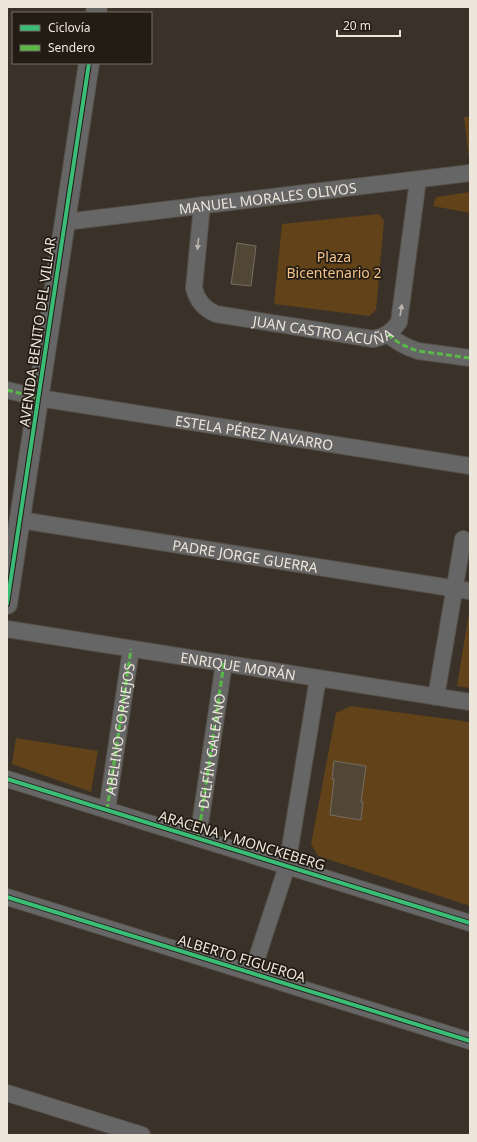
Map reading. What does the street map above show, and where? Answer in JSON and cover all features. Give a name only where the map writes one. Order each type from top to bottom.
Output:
[{"type":"street","name":"AVENIDA BENITO DEL VILLAR","points":[[7,604],[89,64]]},
{"type":"street","name":"MANUEL MORALES OLIVOS","points":[[65,222],[470,173]]},
{"type":"street","name":"JUAN CASTRO ACUÑA","points":[[202,205],[194,288],[198,300],[209,311],[216,314],[368,339],[381,338],[394,329],[399,322],[401,314],[418,180]]},
{"type":"street","points":[[388,334],[402,345],[414,350],[470,358]]},
{"type":"street","name":"ESTELA PÉREZ NAVARRO","points":[[7,390],[39,398],[470,466]]},
{"type":"street","name":"PADRE JORGE GUERRA","points":[[20,520],[462,590]]},
{"type":"street","points":[[436,697],[462,590],[464,539]]},
{"type":"street","name":"ENRIQUE MORÁN","points":[[7,629],[470,702]]},
{"type":"street","name":"ABELINO CORNEJOS","points":[[107,810],[131,649]]},
{"type":"street","name":"DELFÍN GALEANO","points":[[198,838],[224,663]]},
{"type":"street","points":[[252,973],[287,866],[318,678]]},
{"type":"street","name":"ARACENA Y MONCKEBERG","points":[[7,778],[470,922]]},
{"type":"street","name":"ALBERTO FIGUEROA","points":[[7,897],[470,1040]]},
{"type":"street","points":[[7,1093],[142,1135]]},
{"type":"green space","points":[[464,117],[470,117],[470,159],[469,159]]},
{"type":"green space","points":[[470,192],[470,213],[433,206],[436,197]]},
{"type":"green space","name":"Plaza Bicentenario 2","points":[[379,214],[384,221],[376,310],[369,316],[274,304],[282,224]]},
{"type":"green space","points":[[470,606],[470,688],[457,686]]},
{"type":"green space","points":[[351,706],[470,722],[470,906],[318,856],[311,844],[336,713]]},
{"type":"green space","points":[[16,738],[98,751],[91,792],[12,764]]},
{"type":"building","points":[[237,243],[256,246],[251,286],[231,284]]},
{"type":"building","points":[[334,761],[366,766],[361,802],[363,802],[361,820],[330,815],[334,779],[332,779]]},
{"type":"marked path","points":[[388,334],[402,344],[418,351],[470,358]]},
{"type":"marked path","points":[[7,390],[39,398]]},
{"type":"marked path","points":[[107,810],[131,649]]},
{"type":"marked path","points":[[198,838],[224,663]]},
{"type":"cycle path","points":[[7,604],[89,64]]},
{"type":"cycle path","points":[[7,779],[470,923]]},
{"type":"cycle path","points":[[7,897],[470,1041]]}]
